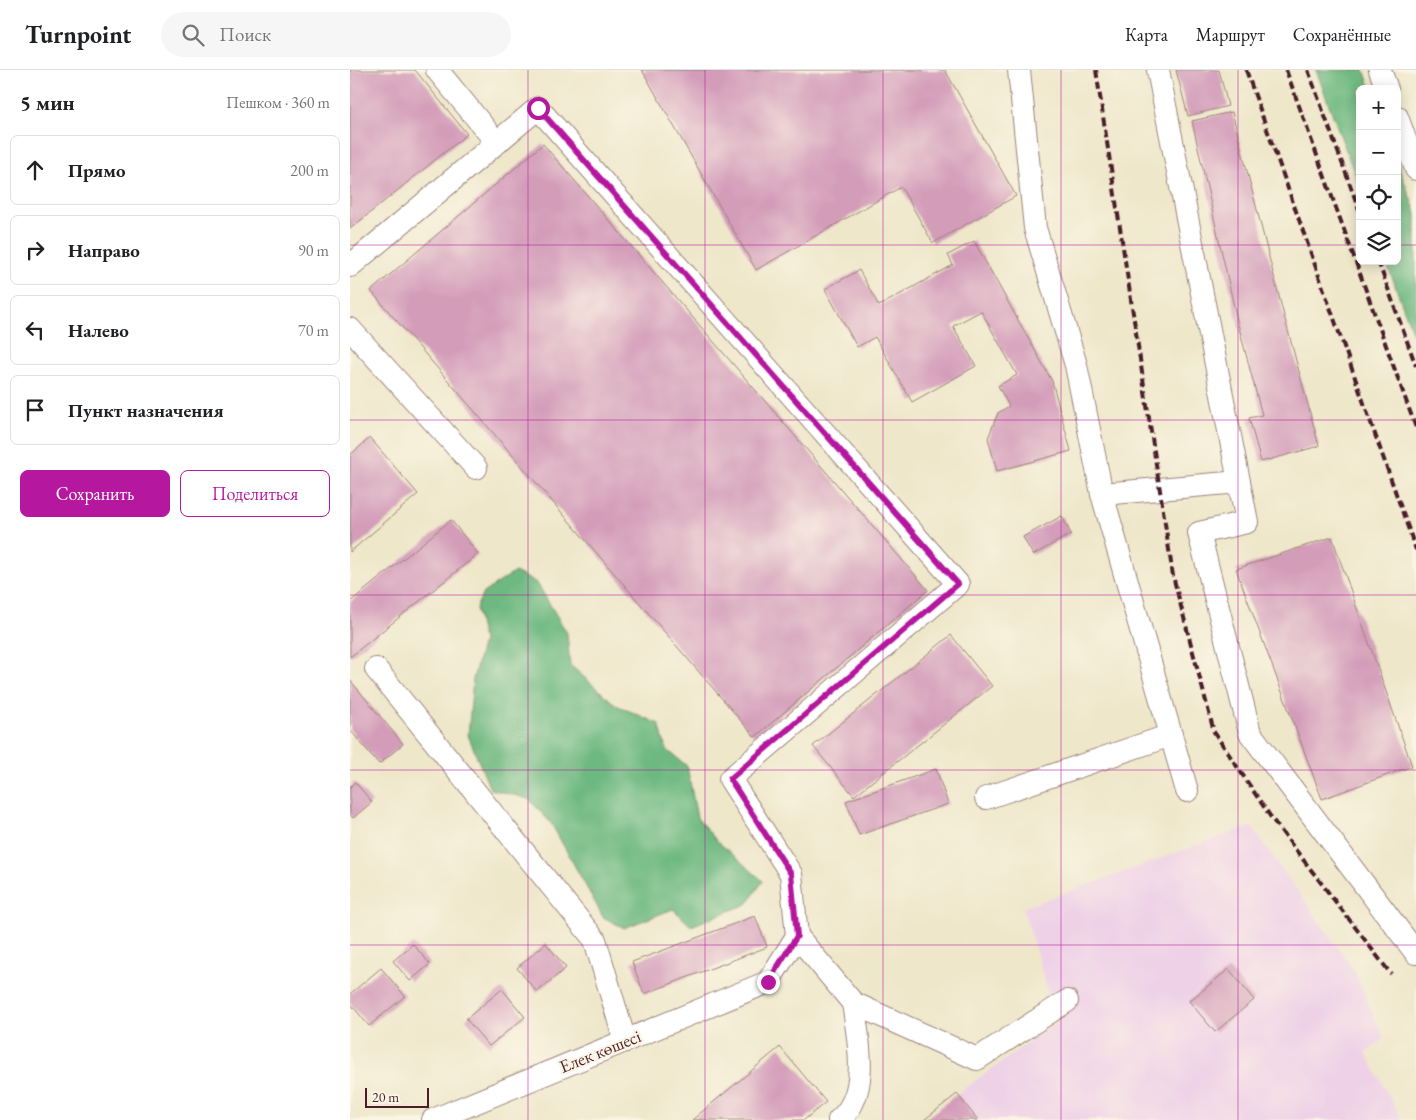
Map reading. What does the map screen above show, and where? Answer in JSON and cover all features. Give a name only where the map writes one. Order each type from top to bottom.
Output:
[{"type":"street","points":[[437,70],[497,143]]},
{"type":"street","points":[[1019,70],[1035,228],[1076,365],[1102,494],[1187,791]]},
{"type":"street","points":[[1158,70],[1247,522],[1199,533],[1250,733],[1416,953]]},
{"type":"street","points":[[1380,70],[1386,85]]},
{"type":"street","points":[[350,266],[538,108],[958,584],[730,779],[791,874],[797,936],[853,1003],[977,1058],[1067,1001]]},
{"type":"street","points":[[1401,128],[1416,169]]},
{"type":"street","points":[[350,329],[476,468]]},
{"type":"street","points":[[1102,494],[1239,482]]},
{"type":"street","points":[[376,669],[595,940],[625,1041]]},
{"type":"street","points":[[986,798],[1171,735]]},
{"type":"street","name":"Елек көшесі","points":[[433,1120],[768,982],[797,936]]},
{"type":"street","points":[[839,1120],[852,1104],[860,1074],[853,1003]]},
{"type":"shaded area","points":[[1251,826],[1354,970],[1384,1039],[1366,1053],[1402,1120],[924,1120],[1063,1018],[1048,992],[1023,908]]},
{"type":"green space","points":[[1316,70],[1364,70],[1370,85],[1356,85],[1356,177]]},
{"type":"green space","points":[[1401,173],[1416,213],[1416,342],[1387,265],[1401,265]]},
{"type":"green space","points":[[515,572],[537,583],[567,633],[570,665],[616,705],[659,724],[666,749],[687,766],[697,818],[717,841],[763,881],[747,904],[691,926],[673,909],[624,928],[603,917],[551,823],[529,799],[490,789],[468,735],[473,679],[483,641],[476,608],[483,593]]},
{"type":"building","points":[[350,70],[415,70],[467,134],[350,229]]},
{"type":"building","points":[[642,70],[945,70],[1016,196],[933,243],[901,187],[756,270]]},
{"type":"building","points":[[1176,70],[1219,70],[1228,106],[1188,116]]},
{"type":"building","points":[[1232,112],[1319,446],[1261,462],[1249,418],[1262,415],[1238,324],[1192,121]]},
{"type":"building","points":[[543,144],[928,590],[755,737],[371,291]]},
{"type":"building","points":[[974,241],[1052,381],[1071,451],[997,471],[988,438],[998,413],[1009,406],[998,386],[1017,375],[981,311],[953,326],[976,366],[912,402],[875,337],[857,347],[825,289],[859,270],[879,306],[953,265],[948,255]]},
{"type":"building","points":[[370,438],[418,494],[350,552],[350,455]]},
{"type":"building","points":[[1062,516],[1071,534],[1033,555],[1023,537]]},
{"type":"building","points":[[451,520],[478,554],[350,657],[350,602]]},
{"type":"building","points":[[1332,537],[1412,766],[1322,799],[1236,569]]},
{"type":"building","points":[[951,635],[992,686],[854,796],[813,746]]},
{"type":"building","points":[[350,680],[403,744],[379,764],[350,730]]},
{"type":"building","points":[[936,769],[948,804],[859,835],[846,801]]},
{"type":"building","points":[[355,782],[372,802],[353,818],[350,814],[350,787]]},
{"type":"building","points":[[755,916],[767,947],[644,994],[632,962]]},
{"type":"building","points":[[546,943],[566,968],[537,992],[517,968]]},
{"type":"building","points":[[413,944],[430,964],[410,981],[393,961]]},
{"type":"building","points":[[381,968],[405,996],[369,1026],[350,1003],[350,994]]},
{"type":"building","points":[[1229,969],[1254,1000],[1215,1032],[1189,1001]]},
{"type":"building","points":[[502,989],[525,1017],[489,1046],[466,1019]]},
{"type":"building","points":[[780,1047],[826,1102],[804,1120],[692,1120]]},
{"type":"building","points":[[957,1094],[978,1120],[924,1120]]},
{"type":"railway","points":[[1096,70],[1173,576],[1214,732],[1272,819],[1391,974]]},
{"type":"railway","points":[[1246,70],[1416,550]]},
{"type":"railway","points":[[1286,70],[1416,428]]},
{"type":"railway","points":[[1308,70],[1356,201]]},
{"type":"railway","points":[[1379,265],[1416,366]]},
{"type":"route","points":[[538,108],[958,584],[730,779],[791,874],[797,936],[768,982]]}]
